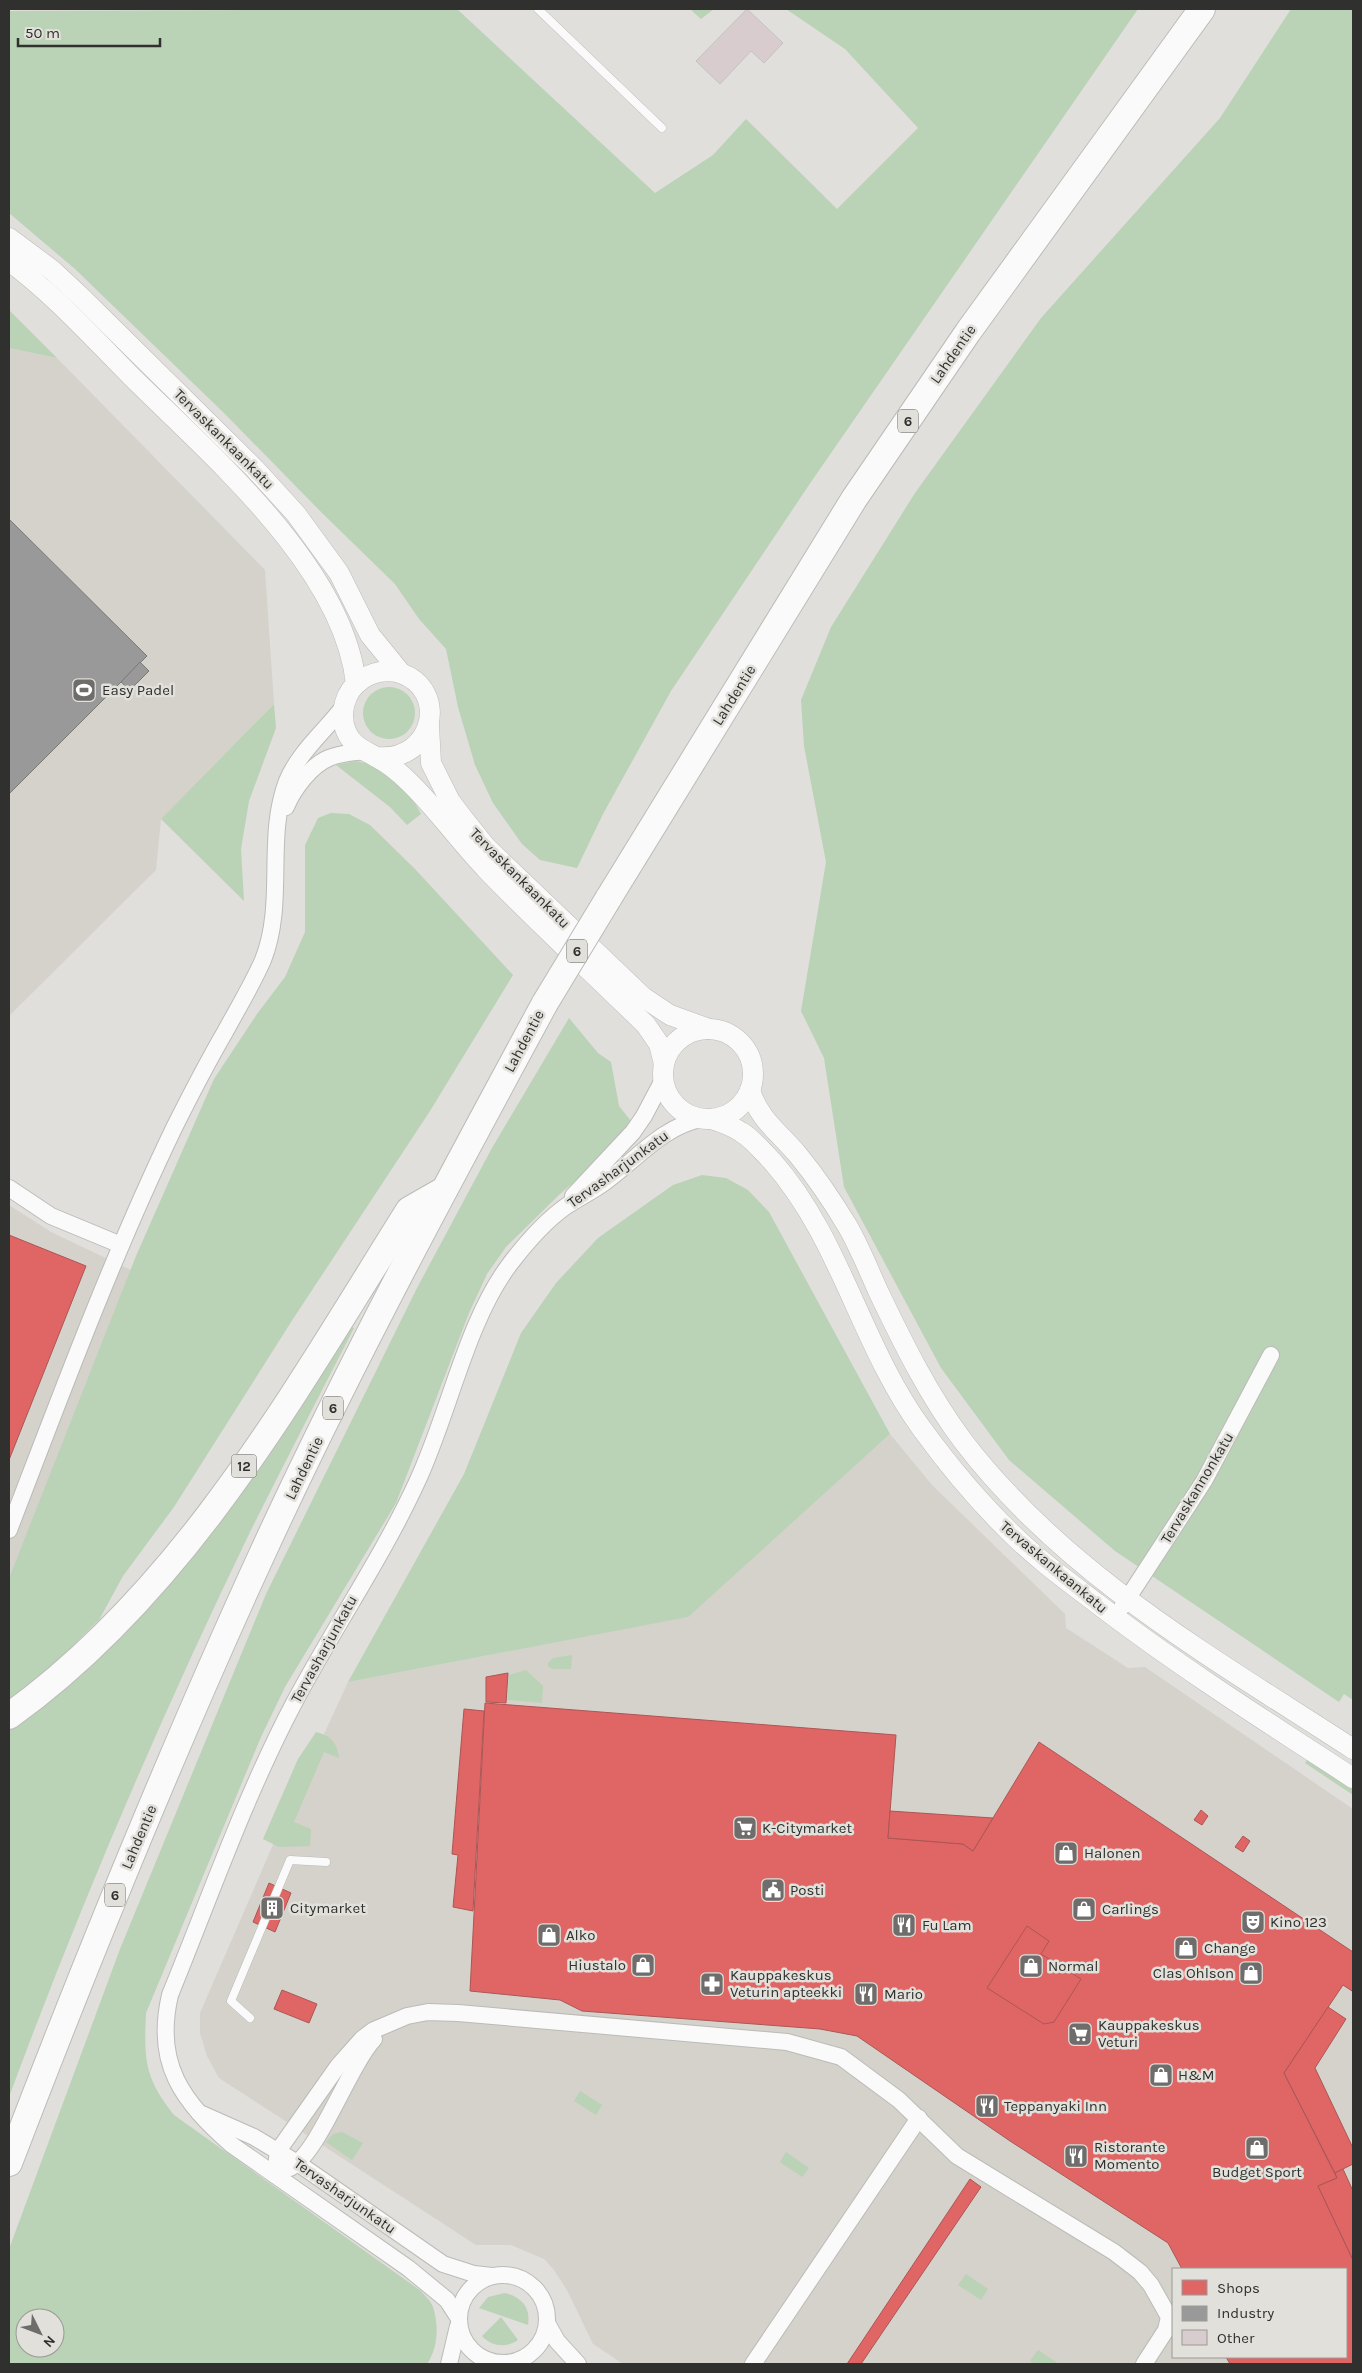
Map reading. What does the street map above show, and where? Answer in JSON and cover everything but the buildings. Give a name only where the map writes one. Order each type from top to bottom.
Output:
[{"type":"highway","name":"Lahdentie","points":[[9,2163],[121,1881],[232,1620],[319,1436],[444,1190],[545,1003],[854,500],[968,332],[1202,9]]},
{"type":"highway","name":"12","points":[[9,1716],[59,1679],[96,1644],[182,1551],[260,1444],[409,1210],[444,1190]]},
{"type":"street","name":"Tervaskankaankatu","points":[[9,238],[52,270],[179,408],[236,480],[274,522],[306,564],[350,647],[356,684]]},
{"type":"street","name":"Tervaskankaankatu","points":[[9,261],[179,408],[255,469],[296,514],[339,573],[370,635],[400,673]]},
{"type":"street","points":[[277,827],[288,802],[312,770],[326,758],[339,754],[370,754],[394,757],[410,752],[425,735],[429,724],[430,712],[427,699],[416,684],[400,673],[389,671],[377,672],[356,684],[348,694],[344,706],[343,719],[346,731],[353,743],[370,754]]},
{"type":"street","points":[[9,1530],[121,1245],[174,1129],[249,988],[269,944],[275,904],[277,827],[281,799],[288,779],[297,763],[344,706]]},
{"type":"street","name":"Tervaskankaankatu","points":[[429,724],[431,763],[450,801],[486,846],[643,997],[670,1015],[710,1029]]},
{"type":"street","name":"Tervaskankaankatu","points":[[370,754],[418,791],[486,869],[646,1025],[659,1044],[663,1072]]},
{"type":"street","points":[[710,1029],[725,1032],[738,1040],[748,1053],[753,1067],[753,1083],[747,1098],[737,1110],[722,1118],[706,1119],[691,1117],[677,1108],[668,1096],[663,1072],[670,1050],[681,1038],[695,1031],[710,1029]]},
{"type":"street","name":"Tervasharjunkatu","points":[[458,2320],[447,2300],[408,2268],[232,2145],[198,2112],[181,2092],[168,2060],[165,2027],[167,2010],[178,1976],[272,1747],[418,1481],[480,1319],[494,1290],[526,1244],[563,1208],[579,1188],[633,1132],[644,1116],[663,1072]]},
{"type":"street","name":"Tervaskankaankatu","points":[[750,1090],[757,1110],[822,1186],[849,1230],[896,1328],[939,1406],[963,1441],[1020,1506],[1058,1542],[1127,1599],[1175,1634],[1353,1749]]},
{"type":"street","name":"Tervaskankaankatu","points":[[706,1119],[742,1132],[757,1145],[802,1199],[819,1229],[892,1381],[920,1426],[964,1484],[1011,1534],[1114,1617],[1188,1670],[1353,1778]]},
{"type":"street","name":"Tervasharjunkatu","points":[[563,1208],[606,1182],[662,1135],[680,1125],[706,1119]]},
{"type":"street","points":[[9,1188],[51,1216],[121,1245]]},
{"type":"street","name":"Tervaskannonkatu","points":[[1114,1617],[1204,1481],[1271,1354]]},
{"type":"street","points":[[274,2176],[278,2151],[352,2048],[374,2030],[408,2016],[428,2012],[458,2013],[788,2042],[841,2057],[881,2086],[919,2118],[957,2156],[1114,2252],[1140,2272],[1151,2285],[1169,2317],[1166,2330],[1144,2364]]},
{"type":"street","points":[[274,2176],[298,2164],[321,2130],[367,2047],[392,2024]]},
{"type":"street","name":"Tervasharjunkatu","points":[[198,2112],[254,2137],[278,2151],[427,2255],[458,2270],[492,2276]]},
{"type":"street","points":[[753,2364],[919,2118]]},
{"type":"street","points":[[449,2364],[458,2320],[462,2303],[468,2291],[479,2282],[492,2276],[506,2275],[519,2278],[531,2285],[540,2296],[546,2309],[547,2323],[544,2336],[530,2361],[496,2364],[482,2359],[470,2350],[462,2338],[458,2320]]},
{"type":"street","points":[[547,2323],[557,2341],[578,2364]]},
{"type":"lane","points":[[538,9],[662,128]]},
{"type":"lane","points":[[250,2018],[231,2001],[290,1860],[326,1862]]},
{"type":"shaded area","points":[[9,348],[57,358],[265,570],[274,704],[161,819],[156,870],[9,1016]]},
{"type":"shaded area","points":[[9,1205],[51,1232],[131,1270],[9,1578]]},
{"type":"shaded area","name":"Kauppakeskus Veturi","points":[[890,1434],[932,1485],[1065,1614],[1066,1628],[1128,1668],[1145,1667],[1353,1809],[1353,2364],[623,2364],[593,2344],[567,2290],[544,2259],[511,2245],[476,2245],[219,2078],[207,2056],[200,2033],[200,2013],[272,1847],[348,1682],[687,1617]]},
{"type":"green space","points":[[457,9],[655,193],[713,155],[746,119],[837,209],[918,128],[845,49],[786,9],[1138,9],[811,482],[671,691],[603,814],[577,868],[540,860],[522,844],[493,803],[475,765],[458,707],[446,649],[419,619],[395,584],[225,414],[75,269],[9,213],[9,11]]},
{"type":"green space","points":[[690,9],[714,9],[701,19]]},
{"type":"green space","points":[[1291,9],[1353,9],[1353,1700],[1344,1694],[1339,1702],[1115,1551],[1009,1460],[941,1368],[844,1187],[824,1058],[801,1011],[826,862],[804,746],[801,700],[831,627],[915,493],[1041,318],[1220,118]]},
{"type":"green space","points":[[9,310],[57,358],[9,348]]},
{"type":"green space","points":[[389,687],[399,689],[407,695],[413,703],[415,713],[413,723],[407,731],[399,737],[389,739],[379,737],[371,731],[365,723],[363,713],[365,703],[371,695],[379,689]]},
{"type":"green space","points":[[274,704],[276,728],[249,801],[241,849],[244,901],[161,819]]},
{"type":"green space","points":[[356,761],[376,767],[386,773],[403,787],[421,814],[407,825],[390,807],[336,765]]},
{"type":"green space","points":[[331,813],[349,814],[370,825],[415,869],[513,975],[430,1111],[293,1319],[174,1507],[123,1576],[99,1620],[51,1667],[9,1703],[9,1578],[136,1256],[214,1079],[257,1014],[285,977],[305,932],[305,845],[318,818]]},
{"type":"green space","points":[[569,1018],[598,1053],[611,1062],[619,1106],[631,1121],[598,1161],[560,1194],[506,1247],[487,1274],[469,1313],[396,1503],[285,1687],[261,1737],[146,2013],[145,2043],[151,2078],[164,2102],[174,2115],[421,2291],[431,2303],[435,2314],[437,2329],[431,2358],[427,2364],[11,2364],[9,2363],[9,2249],[120,1949],[266,1594],[417,1288],[492,1148]]},
{"type":"green space","points":[[702,1175],[726,1178],[748,1190],[769,1212],[890,1434],[688,1617],[348,1682],[464,1474],[521,1333],[556,1283],[598,1238],[673,1185]]},
{"type":"green space","points":[[349,1326],[354,1328],[250,1532],[153,1741],[93,1882],[9,2097],[9,1730],[79,1677],[111,1645]]},
{"type":"green space","points":[[572,1655],[571,1669],[552,1669],[548,1666],[548,1663],[553,1658]]},
{"type":"green space","points":[[526,1670],[543,1686],[542,1703],[507,1700],[509,1675]]},
{"type":"green space","points":[[316,1732],[333,1741],[339,1758],[324,1752],[294,1822],[311,1829],[310,1846],[279,1847],[263,1839],[298,1759]]},
{"type":"green space","points":[[1308,1758],[1353,1788],[1353,1795],[1305,1763]]},
{"type":"green space","points":[[580,2091],[602,2105],[596,2115],[574,2101]]},
{"type":"green space","points":[[342,2132],[363,2143],[352,2160],[326,2142],[333,2134]]},
{"type":"green space","points":[[786,2152],[809,2168],[802,2177],[780,2162]]},
{"type":"green space","points":[[966,2274],[988,2289],[981,2300],[958,2285]]},
{"type":"green space","points":[[505,2293],[516,2297],[524,2304],[528,2313],[528,2325],[479,2308],[488,2297]]},
{"type":"green space","points":[[501,2317],[518,2340],[514,2343],[495,2344],[482,2336]]},
{"type":"green space","points":[[1038,2350],[1059,2364],[1034,2364],[1030,2361]]},
{"type":"place","name":"Easy Padel","points":[[84,690]]},
{"type":"place","name":"K-Citymarket","points":[[745,1828]]},
{"type":"place","name":"Halonen","points":[[1066,1853]]},
{"type":"place","name":"Posti","points":[[773,1890]]},
{"type":"place","name":"Citymarket","points":[[272,1908]]},
{"type":"place","name":"Carlings","points":[[1084,1909]]},
{"type":"place","name":"Kino 123","points":[[1253,1922]]},
{"type":"place","name":"Fu Lam","points":[[904,1925]]},
{"type":"place","name":"Alko","points":[[549,1935]]},
{"type":"place","name":"Change","points":[[1186,1948]]},
{"type":"place","name":"Hiustalo","points":[[643,1965]]},
{"type":"place","name":"Normal","points":[[1031,1966]]},
{"type":"place","name":"Clas Ohlson","points":[[1251,1973]]},
{"type":"place","name":"Kauppakeskus Veturin apteekki","points":[[712,1984]]},
{"type":"place","name":"Mario","points":[[866,1994]]},
{"type":"place","name":"Kauppakeskus Veturi","points":[[1080,2034]]},
{"type":"place","name":"H&M","points":[[1161,2075]]},
{"type":"place","name":"Teppanyaki Inn","points":[[987,2106]]},
{"type":"place","name":"Budget Sport","points":[[1257,2148]]},
{"type":"place","name":"Ristorante Momento","points":[[1076,2156]]}]
